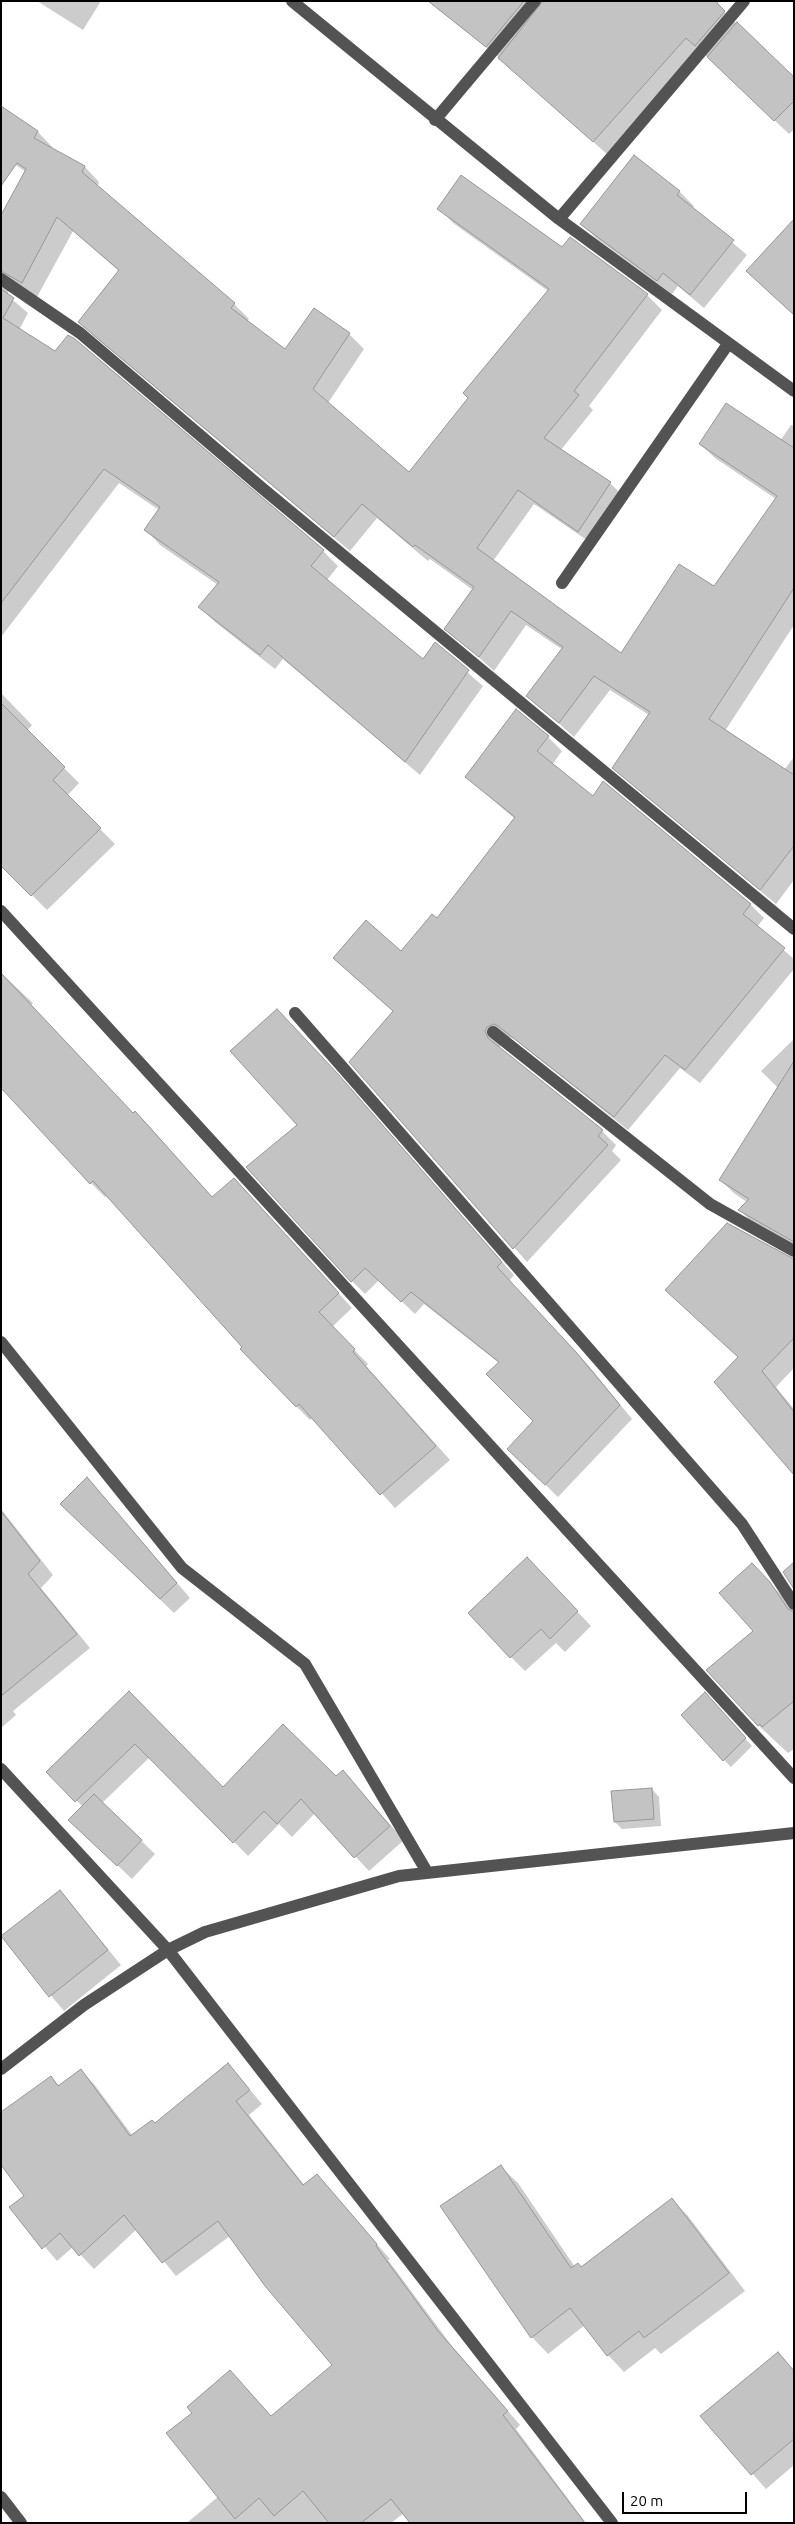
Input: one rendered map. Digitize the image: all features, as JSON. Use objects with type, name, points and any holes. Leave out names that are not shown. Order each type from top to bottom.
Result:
[{"type":"street","points":[[292,1],[435,120],[559,219],[794,391]]},
{"type":"street","points":[[435,120],[536,1]]},
{"type":"street","points":[[559,219],[744,1]]},
{"type":"street","points":[[1,279],[80,333],[262,488],[794,929]]},
{"type":"street","points":[[562,583],[728,344]]},
{"type":"street","points":[[1,911],[794,1778]]},
{"type":"street","points":[[295,1013],[742,1524],[794,1604]]},
{"type":"street","points":[[493,1032],[710,1204],[794,1252]]},
{"type":"street","points":[[1,1342],[182,1568],[305,1664],[427,1872]]},
{"type":"street","points":[[1,1769],[168,1950],[612,2523]]},
{"type":"street","points":[[1,2069],[84,2005],[168,1950],[205,1932],[398,1876],[794,1833]]},
{"type":"street","points":[[1,2497],[21,2523]]},
{"type":"building","points":[[428,1],[524,1],[486,47]]},
{"type":"building","points":[[543,1],[718,1],[717,3],[725,11],[695,46],[686,38],[593,142],[498,58]]},
{"type":"building","points":[[737,22],[794,77],[794,101],[774,121],[707,57]]},
{"type":"building","points":[[1,106],[38,131],[34,138],[85,166],[82,172],[235,303],[231,308],[285,349],[314,308],[350,333],[313,389],[409,472],[468,398],[463,393],[549,289],[437,209],[461,175],[562,247],[570,237],[648,294],[574,391],[579,395],[544,438],[611,482],[578,532],[518,490],[477,548],[621,653],[679,564],[714,586],[777,496],[699,444],[726,403],[794,448],[794,588],[709,719],[794,775],[794,846],[760,890],[612,768],[650,712],[594,676],[559,723],[526,696],[563,647],[511,611],[479,657],[444,629],[474,587],[415,545],[413,547],[362,504],[334,537],[78,322],[119,270],[57,217],[22,283],[1,271],[1,215],[26,169],[17,163],[1,186]]},
{"type":"building","points":[[634,155],[680,191],[677,195],[734,240],[690,295],[663,273],[657,281],[580,224]]},
{"type":"building","points":[[794,219],[794,315],[746,271]]},
{"type":"building","points":[[1,289],[14,298],[3,318],[55,351],[68,335],[75,339],[324,550],[311,566],[423,659],[435,642],[469,670],[405,762],[268,645],[260,655],[198,607],[219,582],[144,530],[160,507],[104,469],[1,603]]},
{"type":"building","points":[[1,703],[65,767],[53,780],[101,828],[31,896],[1,866]]},
{"type":"building","points":[[516,709],[549,736],[537,751],[593,796],[603,781],[751,904],[743,914],[785,948],[685,1070],[665,1055],[614,1117],[498,1026],[494,1024],[487,1027],[485,1031],[488,1038],[603,1130],[598,1136],[608,1145],[513,1249],[349,1062],[393,1011],[333,958],[366,920],[401,951],[432,914],[437,918],[515,817],[465,777]]},
{"type":"building","points":[[1,973],[133,1113],[135,1111],[212,1197],[234,1178],[339,1293],[319,1312],[355,1349],[353,1352],[436,1446],[380,1495],[299,1404],[296,1407],[240,1349],[242,1347],[93,1181],[90,1184],[1,1088]]},
{"type":"building","points":[[277,1009],[338,1074],[502,1262],[497,1267],[576,1352],[620,1405],[545,1485],[507,1449],[533,1421],[486,1374],[499,1362],[411,1292],[401,1302],[365,1268],[351,1282],[246,1167],[297,1125],[230,1051]]},
{"type":"building","points":[[794,1061],[794,1242],[738,1210],[749,1199],[719,1180]]},
{"type":"building","points":[[727,1223],[794,1259],[794,1338],[762,1371],[794,1412],[794,1475],[714,1382],[738,1357],[665,1290]]},
{"type":"building","points":[[87,1477],[177,1583],[160,1599],[60,1504]]},
{"type":"building","points":[[1,1511],[40,1561],[28,1574],[77,1634],[1,1696]]},
{"type":"building","points":[[527,1557],[578,1611],[550,1639],[541,1629],[510,1658],[468,1613]]},
{"type":"building","points":[[794,1562],[794,1589],[783,1572]]},
{"type":"building","points":[[752,1563],[770,1582],[788,1609],[794,1612],[794,1701],[762,1727],[760,1724],[758,1726],[706,1670],[753,1631],[719,1593]]},
{"type":"building","points":[[129,1691],[223,1787],[283,1724],[336,1776],[343,1770],[390,1826],[354,1858],[301,1799],[277,1824],[264,1811],[233,1843],[135,1744],[75,1802],[46,1772]]},
{"type":"building","points":[[705,1692],[746,1738],[723,1761],[681,1715]]},
{"type":"building","points":[[652,1788],[654,1819],[614,1822],[611,1791]]},
{"type":"building","points":[[94,1794],[142,1840],[117,1866],[68,1820]]},
{"type":"building","points":[[60,1890],[108,1950],[49,1997],[1,1936]]},
{"type":"building","points":[[228,2063],[250,2090],[236,2101],[303,2185],[317,2174],[377,2244],[376,2246],[438,2331],[508,2411],[503,2415],[585,2523],[410,2523],[391,2499],[361,2523],[329,2523],[303,2491],[274,2516],[259,2498],[235,2519],[166,2433],[192,2413],[187,2407],[230,2370],[271,2416],[332,2365],[265,2286],[218,2221],[162,2263],[124,2215],[79,2256],[60,2233],[42,2249],[9,2207],[24,2196],[1,2165],[1,2112],[51,2076],[58,2086],[81,2069],[130,2136],[152,2120],[155,2123]]},
{"type":"building","points":[[501,2165],[571,2268],[578,2263],[581,2267],[672,2198],[729,2273],[644,2338],[639,2331],[607,2356],[570,2308],[531,2338],[440,2206]]},
{"type":"building","points":[[778,2352],[794,2371],[794,2439],[751,2475],[700,2416]]}]
